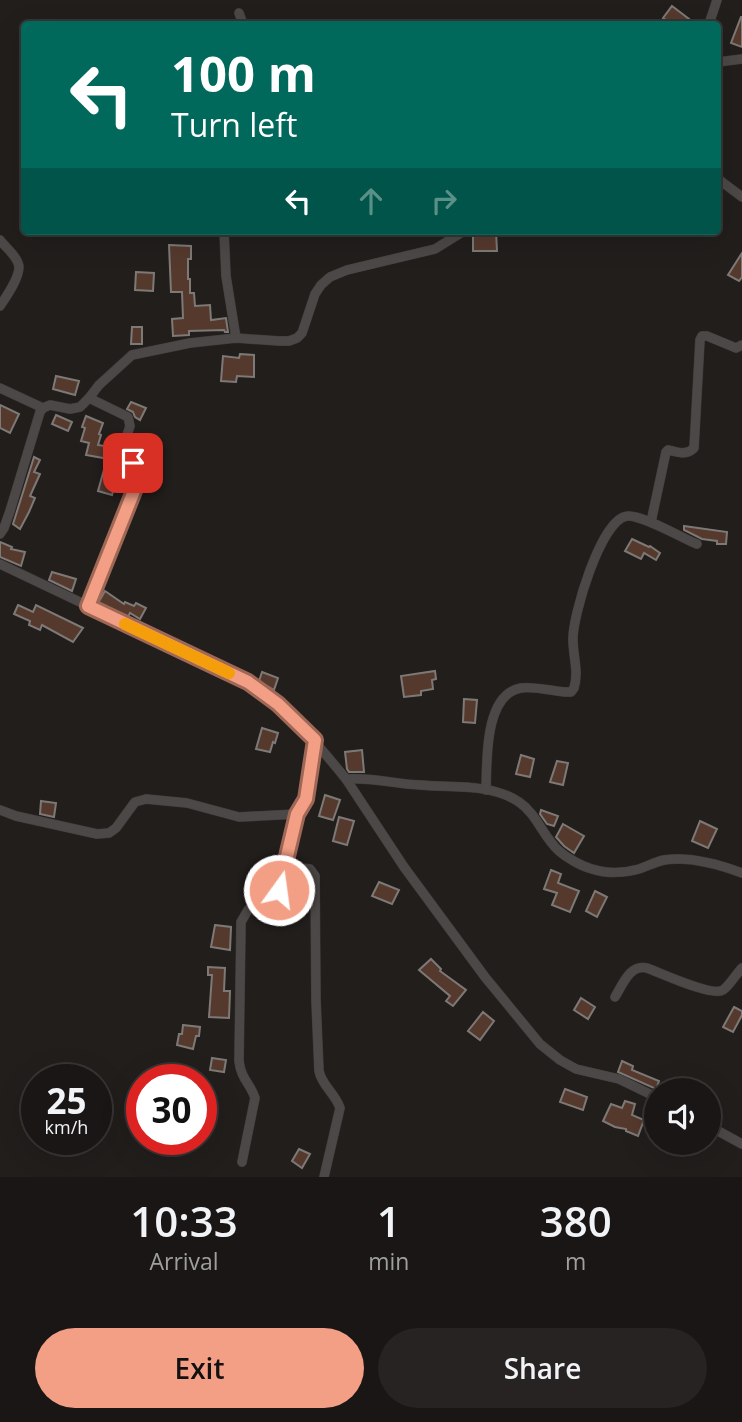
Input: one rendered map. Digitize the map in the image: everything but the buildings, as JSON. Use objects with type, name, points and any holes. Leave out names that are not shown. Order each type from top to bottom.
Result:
[{"type":"street","points":[[710,21],[717,0]]},
{"type":"street","points":[[239,13],[242,21]]},
{"type":"street","points":[[721,62],[742,59]]},
{"type":"street","points":[[721,181],[742,197]]},
{"type":"street","points":[[224,235],[226,276],[236,338]]},
{"type":"street","points":[[0,534],[43,408],[50,405],[69,409],[80,407],[99,385],[132,355],[236,338],[289,341],[297,338],[302,333],[315,294],[330,277],[347,270],[435,249],[458,235]]},
{"type":"street","points":[[0,240],[18,262],[19,269],[9,294],[0,306]]},
{"type":"street","points":[[651,522],[666,452],[668,450],[685,453],[694,448],[702,336],[736,348],[742,345]]},
{"type":"street","points":[[0,388],[43,408]]},
{"type":"street","points":[[88,606],[139,476],[136,466],[120,456],[130,426],[128,416],[89,398]]},
{"type":"street","points":[[486,790],[488,742],[492,722],[501,702],[508,694],[521,688],[571,692],[574,688],[576,659],[573,639],[590,568],[606,537],[622,517],[640,517],[696,544]]},
{"type":"street","points":[[0,564],[248,682],[278,704],[315,740],[346,779],[404,867],[452,933],[540,1044],[576,1069],[619,1079],[644,1091]]},
{"type":"street","points":[[242,1162],[255,1098],[244,1079],[239,1061],[241,922],[248,910],[257,903],[269,900],[279,890],[297,814],[306,799],[315,740]]},
{"type":"street","points":[[346,779],[361,778],[498,792],[521,804],[531,813],[559,851],[590,869],[623,872],[640,869],[654,862],[677,859],[720,865],[742,873]]},
{"type":"street","points":[[0,810],[97,834],[116,828],[135,802],[146,799],[187,803],[239,817],[297,814]]},
{"type":"street","points":[[285,866],[310,869],[314,872],[316,883],[319,1070],[321,1079],[340,1108],[324,1177]]},
{"type":"street","points":[[615,996],[634,968],[647,968],[716,992],[725,988],[742,968]]},
{"type":"street","points":[[721,1133],[742,1144]]},
{"type":"slow traffic","points":[[125,624],[229,673]]},
{"type":"route","points":[[133,463],[138,471],[138,481],[88,606],[248,682],[278,704],[315,740],[306,799],[297,814],[279,890]]}]
